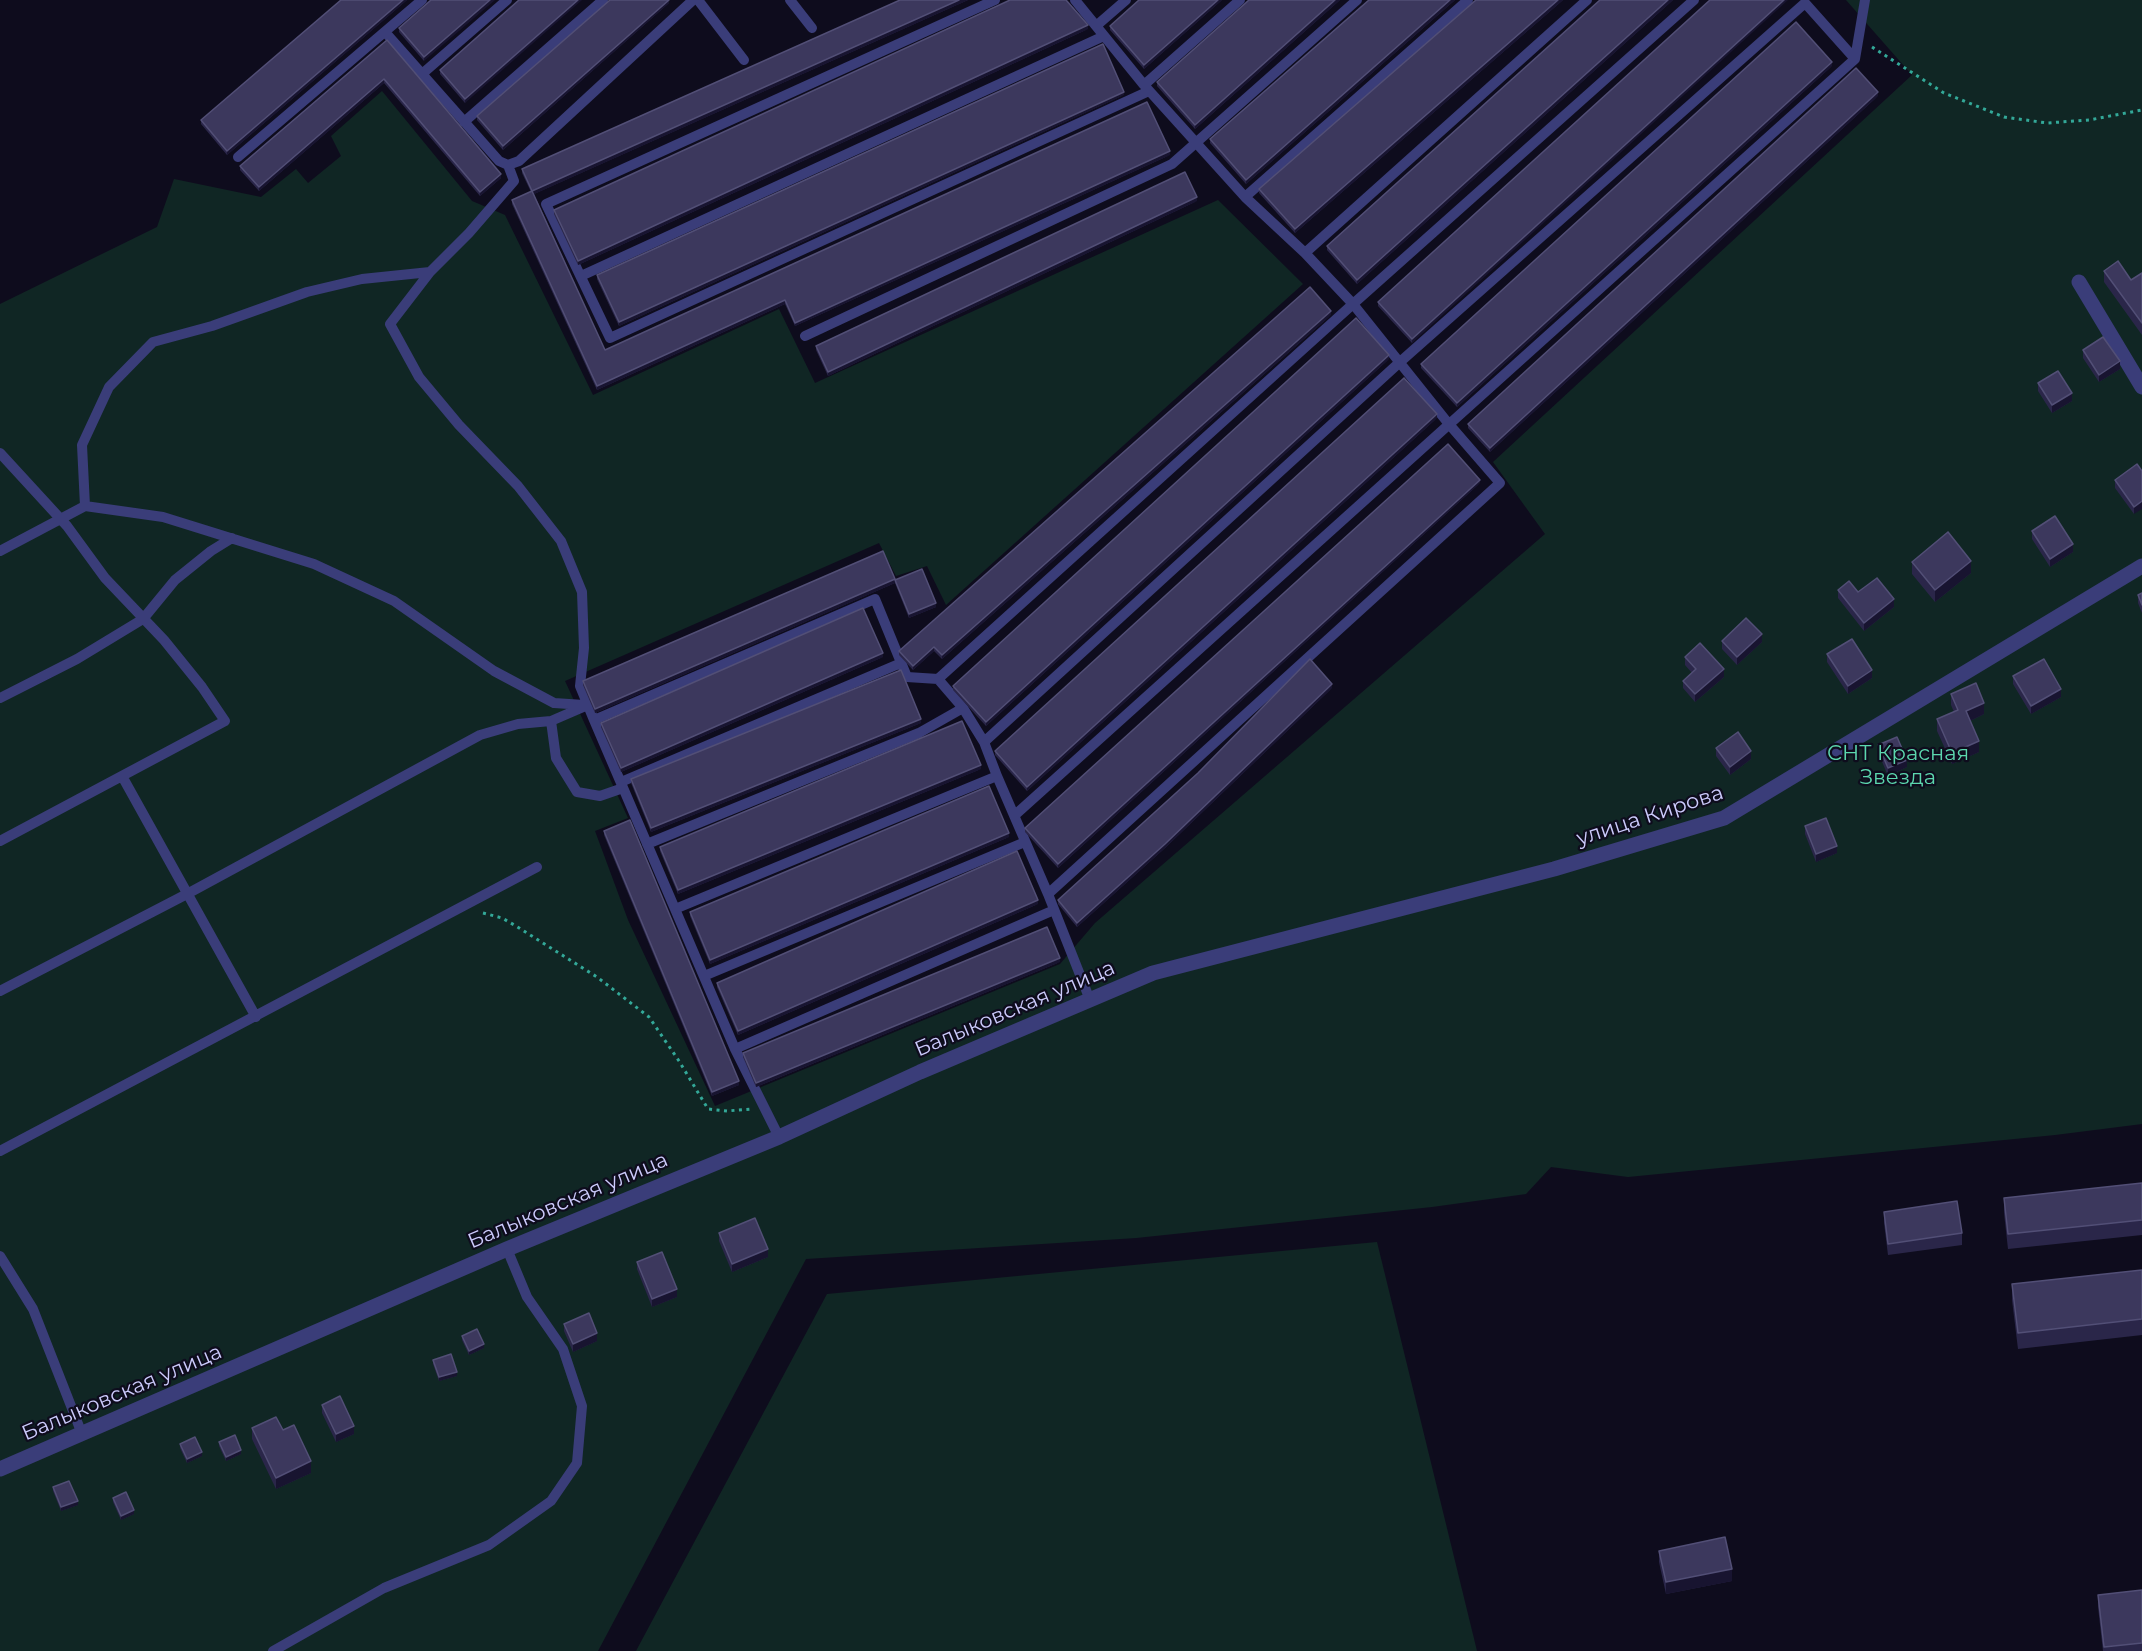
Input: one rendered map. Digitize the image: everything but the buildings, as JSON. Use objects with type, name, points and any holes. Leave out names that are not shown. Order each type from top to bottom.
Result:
[{"type":"street","points":[[2079,282],[2142,387]]},
{"type":"street","name":"улица Кирова","points":[[1153,973],[1554,869],[1724,818],[2142,566]]},
{"type":"street","name":"Балыковская улица","points":[[0,1468],[507,1249],[779,1137],[920,1072],[1153,973]]},
{"type":"lane","points":[[238,157],[422,0]]},
{"type":"lane","points":[[422,74],[507,0]]},
{"type":"lane","points":[[464,122],[603,0]]},
{"type":"lane","points":[[384,32],[499,161],[508,165],[519,161],[693,0]]},
{"type":"lane","points":[[698,0],[744,60]]},
{"type":"lane","points":[[790,0],[812,28]]},
{"type":"lane","points":[[995,0],[546,204],[610,338],[1147,88],[1240,0]]},
{"type":"lane","points":[[1048,894],[1500,483],[1353,304],[1305,253],[1245,197],[1147,88],[1075,0]]},
{"type":"lane","points":[[1096,26],[1126,0]]},
{"type":"lane","points":[[805,336],[1172,164],[1357,0]]},
{"type":"lane","points":[[1245,197],[1468,0]]},
{"type":"lane","points":[[1305,253],[1587,0]]},
{"type":"lane","points":[[938,679],[1694,0]]},
{"type":"lane","points":[[1015,815],[1855,59],[1865,0]]},
{"type":"lane","points":[[984,742],[1400,362],[1806,1],[1855,59]]},
{"type":"lane","points":[[581,276],[1104,36]]},
{"type":"lane","points":[[508,165],[514,181],[469,233],[430,272],[390,324],[419,376],[459,425],[518,486],[561,541],[582,592],[584,648],[580,686],[735,1049],[779,1137]]},
{"type":"lane","points":[[86,506],[82,445],[109,387],[153,342],[213,326],[307,292],[362,279],[430,272]]},
{"type":"lane","points":[[0,453],[61,519],[105,578],[202,687],[225,721],[0,841]]},
{"type":"lane","points":[[0,551],[86,506],[163,517],[314,564],[394,601],[494,671],[554,703],[588,705]]},
{"type":"lane","points":[[0,698],[77,659],[143,619],[175,580],[211,551],[232,538]]},
{"type":"lane","points":[[594,720],[875,599],[907,677],[938,679],[963,708],[984,742],[1090,1000]]},
{"type":"lane","points":[[551,721],[556,758],[577,792],[600,796],[901,663]]},
{"type":"lane","points":[[0,991],[187,894],[480,735],[518,724],[551,721],[588,705]]},
{"type":"lane","points":[[647,844],[919,733],[963,708]]},
{"type":"lane","points":[[122,776],[256,1017]]},
{"type":"lane","points":[[675,909],[997,776]]},
{"type":"lane","points":[[704,976],[1025,842]]},
{"type":"lane","points":[[0,1151],[537,867]]},
{"type":"lane","points":[[735,1049],[1054,910]]},
{"type":"lane","points":[[273,1651],[384,1588],[489,1545],[551,1501],[577,1463],[582,1406],[563,1349],[527,1297],[507,1249]]},
{"type":"lane","points":[[0,1256],[33,1309],[82,1434]]},
{"type":"path","points":[[1859,39],[1944,93],[2004,117],[2047,123],[2089,120],[2142,110]]},
{"type":"path","points":[[462,907],[502,918],[516,926],[597,977],[649,1017],[680,1061],[708,1109],[727,1111],[765,1108]]},
{"type":"green space","name":"СНТ Красная Звезда","points":[[1846,0],[2142,0],[2142,1124],[2055,1135],[1628,1177],[1551,1167],[1526,1194],[1432,1207],[1136,1238],[806,1259],[598,1651],[0,1651],[0,304],[157,227],[174,179],[261,197],[296,169],[308,183],[341,156],[331,136],[382,91],[472,201],[505,215],[593,395],[779,309],[815,383],[1218,200],[1303,284],[946,605],[927,566],[896,576],[879,543],[565,681],[628,818],[595,831],[628,920],[715,1106],[1060,964],[1095,923],[1545,534],[1493,462],[1912,75]]},
{"type":"green space","points":[[1377,1242],[1477,1651],[636,1651],[827,1294]]}]
